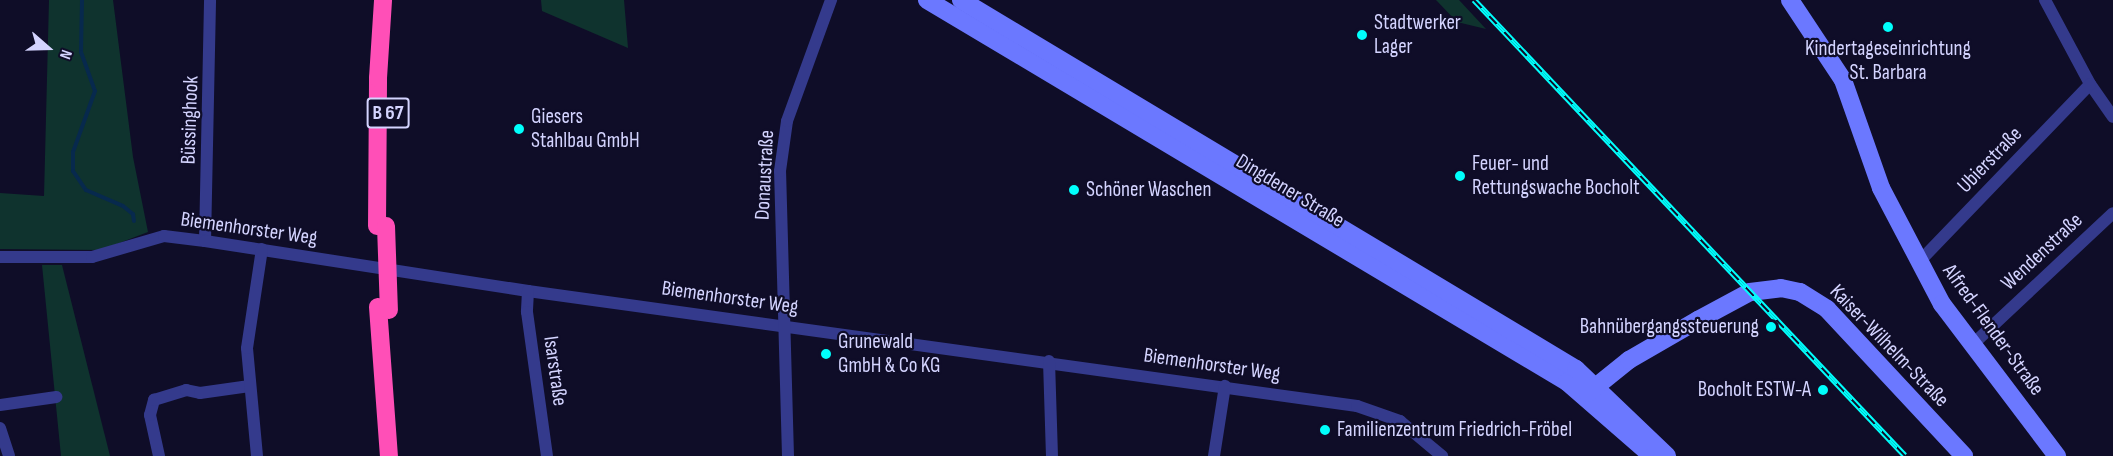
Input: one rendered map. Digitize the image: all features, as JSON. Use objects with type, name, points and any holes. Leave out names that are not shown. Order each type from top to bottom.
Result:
[{"type":"highway","points":[[376,0],[374,54],[378,78]]},
{"type":"highway","name":"B 67","points":[[383,0],[378,78],[390,456]]},
{"type":"highway","name":"B 67","points":[[382,226],[391,0]]},
{"type":"highway","name":"B 67","points":[[384,308],[400,456]]},
{"type":"main road","name":"Dingdener Straße","points":[[927,0],[1590,391]]},
{"type":"main road","name":"Dingdener Straße","points":[[961,0],[1449,290],[1590,391]]},
{"type":"main road","name":"Alfred-Flender-Straße","points":[[1790,0],[1829,56],[1846,87],[1881,188],[1918,263],[1972,345],[2057,456]]},
{"type":"main road","name":"Dingdener Straße","points":[[971,26],[1048,67],[1056,69],[1065,62]]},
{"type":"main road","name":"Kaiser-Wilhelm-Straße","points":[[1590,391],[1629,360],[1750,292],[1782,288],[1815,299],[1827,309],[1964,456]]},
{"type":"main road","points":[[1590,391],[1642,453]]},
{"type":"main road","points":[[1590,391],[1667,456]]},
{"type":"street","name":"Büssinghook","points":[[205,241],[210,0]]},
{"type":"street","name":"Donaustraße","points":[[784,324],[780,171],[787,121],[831,0]]},
{"type":"street","points":[[2044,0],[2090,84],[2113,117]]},
{"type":"street","name":"Ubierstraße","points":[[1918,263],[2090,84]]},
{"type":"street","name":"Wendenstraße","points":[[1972,345],[2113,213]]},
{"type":"street","name":"Biemenhorster Weg","points":[[0,257],[92,257],[164,237],[205,241],[528,291],[1049,361],[1374,410],[1406,424],[1442,456]]},
{"type":"street","points":[[257,456],[247,348],[262,249]]},
{"type":"street","name":"Isarstraße","points":[[528,291],[527,312],[547,456]]},
{"type":"street","points":[[784,324],[788,456]]},
{"type":"street","points":[[1049,361],[1052,456]]},
{"type":"street","points":[[159,456],[150,415],[154,400],[186,390],[200,393],[250,386]]},
{"type":"street","points":[[1214,456],[1225,386]]},
{"type":"street","points":[[0,405],[56,397]]},
{"type":"street","points":[[0,428],[9,456]]},
{"type":"green space","points":[[49,0],[113,0],[133,157],[148,232],[101,250],[0,249],[0,193],[44,196]]},
{"type":"green space","points":[[541,0],[624,0],[628,48],[542,11]]},
{"type":"green space","points":[[1436,0],[1459,0],[1486,29],[1457,22]]},
{"type":"green space","points":[[42,265],[62,265],[110,456],[61,456]]},
{"type":"waterway","points":[[82,0],[81,52],[95,91],[73,152],[73,171],[86,190],[123,206],[133,214],[134,221]]},
{"type":"railway","points":[[1474,0],[1905,456]]},
{"type":"place","name":"Kindertageseinrichtung St. Barbara","points":[[1888,27]]},
{"type":"place","name":"Stadtwerker Lager","points":[[1362,35]]},
{"type":"place","name":"Giesers Stahlbau GmbH","points":[[519,129]]},
{"type":"place","name":"Feuer- und Rettungswache Bocholt","points":[[1460,176]]},
{"type":"place","name":"Schöner Waschen","points":[[1074,190]]},
{"type":"place","name":"Bahnübergangssteuerung","points":[[1771,327]]},
{"type":"place","name":"Grunewald GmbH & Co KG","points":[[826,354]]},
{"type":"place","name":"Bocholt ESTW-A","points":[[1823,390]]},
{"type":"place","name":"Familienzentrum Friedrich-Fröbel","points":[[1325,430]]}]
